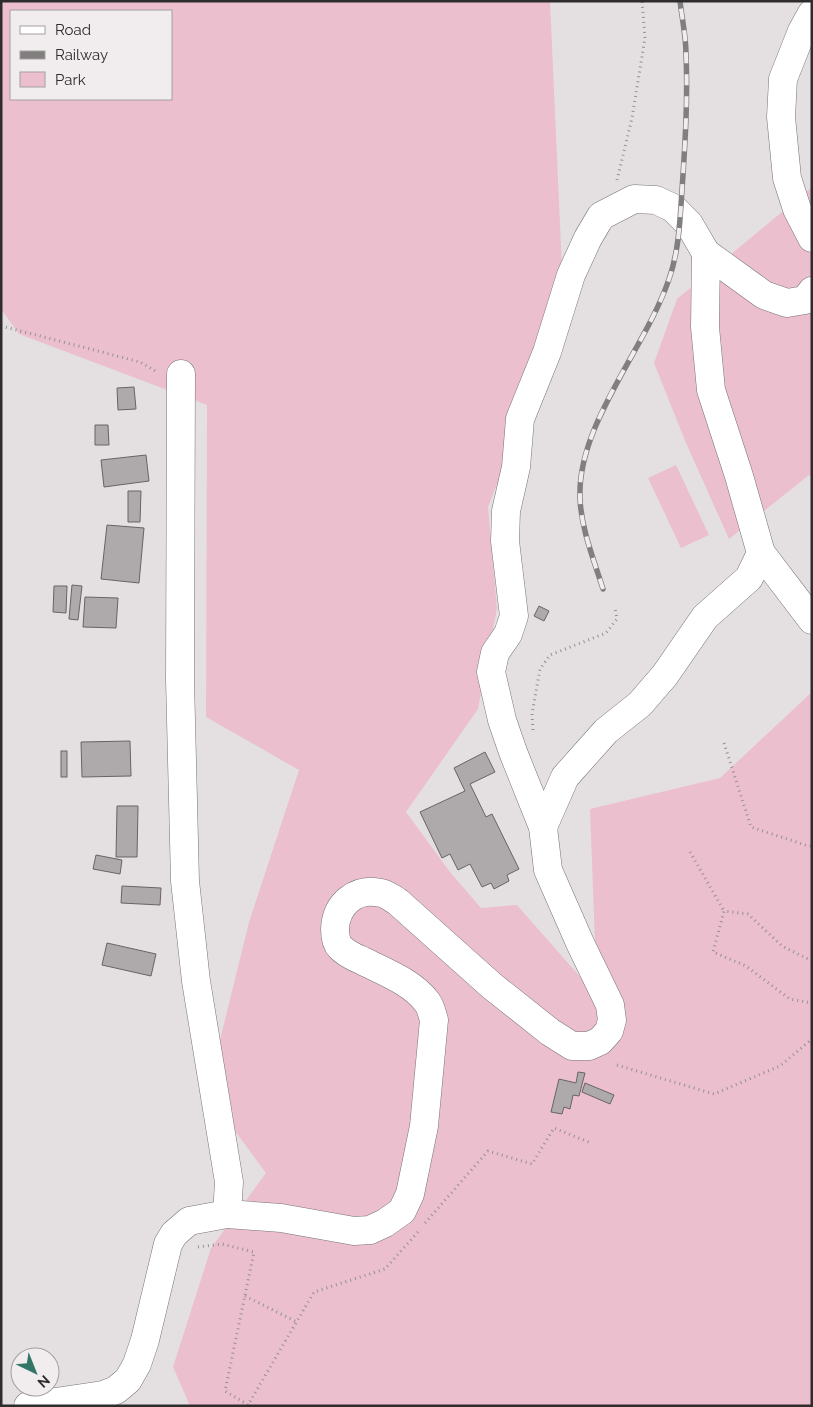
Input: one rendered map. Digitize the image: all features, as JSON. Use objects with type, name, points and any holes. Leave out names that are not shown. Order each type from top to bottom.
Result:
[{"type":"street","points":[[812,14],[802,31],[783,79],[781,117],[787,178],[797,209],[812,238]]},
{"type":"street","points":[[28,1406],[103,1396],[116,1390],[128,1380],[140,1356],[168,1244],[174,1234],[189,1221],[227,1214],[281,1218],[354,1231],[370,1230],[385,1223],[402,1211],[410,1194],[424,1126],[434,1020],[428,1003],[415,989],[352,956],[339,947],[335,936],[335,922],[340,908],[354,896],[369,891],[383,893],[398,902],[492,986],[550,1032],[572,1046],[588,1046],[600,1041],[610,1031],[612,1020],[610,1005],[548,870],[543,827],[512,752],[502,720],[491,672],[495,653],[508,634],[514,616],[505,540],[506,511],[516,467],[520,419],[546,352],[571,274],[601,216],[634,199],[656,200],[673,208],[689,224],[706,253],[764,295],[787,303],[805,300],[812,291]]},
{"type":"street","points":[[706,253],[705,327],[711,390],[761,552],[812,620]]},
{"type":"street","points":[[181,374],[180,680],[185,881],[196,981],[229,1182],[227,1214]]},
{"type":"street","points":[[543,827],[565,777],[606,731],[640,704],[665,676],[705,617],[749,578],[761,552]]},
{"type":"path","points":[[601,216],[616,184],[632,118],[645,38],[642,1]]},
{"type":"path","points":[[1,326],[140,362],[165,377],[181,374]]},
{"type":"path","points":[[534,734],[532,714],[540,669],[550,655],[606,633],[617,619],[615,608]]},
{"type":"path","points":[[724,743],[751,827],[812,846]]},
{"type":"path","points":[[690,852],[724,911],[713,952],[746,966],[790,999],[812,1003]]},
{"type":"path","points":[[724,911],[748,914],[782,946],[812,961]]},
{"type":"path","points":[[617,1065],[714,1094],[780,1066],[812,1039]]},
{"type":"path","points":[[194,1248],[222,1244],[254,1252],[225,1391],[248,1405],[314,1292],[385,1269],[488,1151],[532,1164],[554,1128],[591,1143]]},
{"type":"path","points":[[245,1296],[297,1322]]},
{"type":"green space","points":[[1,1],[550,1],[564,313],[488,507],[497,608],[478,709],[406,812],[450,872],[481,908],[517,905],[597,996],[590,809],[720,778],[812,692],[812,1406],[190,1406],[173,1367],[211,1248],[266,1173],[207,1093],[249,922],[299,770],[206,717],[207,405],[19,334],[1,309]]},
{"type":"green space","points":[[812,187],[812,478],[809,475],[729,539],[686,443],[654,363],[677,299]]},
{"type":"green space","points":[[676,465],[709,535],[681,548],[648,478]]},
{"type":"building","points":[[134,387],[136,409],[118,410],[117,388]]},
{"type":"building","points":[[95,425],[108,425],[109,445],[95,445]]},
{"type":"building","points":[[146,455],[149,481],[104,487],[101,460]]},
{"type":"building","points":[[128,491],[141,491],[140,522],[128,522]]},
{"type":"building","points":[[107,525],[144,528],[139,583],[101,579]]},
{"type":"building","points":[[72,585],[82,586],[78,620],[69,619]]},
{"type":"building","points":[[54,586],[67,586],[66,613],[53,612]]},
{"type":"building","points":[[85,597],[118,598],[116,628],[83,627]]},
{"type":"building","points":[[539,606],[549,611],[544,621],[534,616]]},
{"type":"building","points":[[130,741],[131,776],[82,777],[81,742]]},
{"type":"building","points":[[61,751],[67,751],[67,777],[61,777]]},
{"type":"building","points":[[485,752],[495,772],[470,784],[486,817],[492,814],[519,869],[507,875],[509,881],[494,889],[491,883],[482,887],[470,864],[458,870],[450,854],[442,858],[420,812],[465,791],[454,768]]},
{"type":"building","points":[[117,806],[138,806],[137,857],[116,857]]},
{"type":"building","points":[[96,855],[122,860],[120,874],[93,869]]},
{"type":"building","points":[[122,886],[161,888],[160,905],[121,903]]},
{"type":"building","points":[[107,943],[156,954],[151,976],[102,965]]},
{"type":"building","points":[[578,1072],[585,1073],[579,1096],[573,1095],[570,1109],[564,1107],[562,1114],[551,1112],[559,1079],[576,1083]]},
{"type":"building","points":[[585,1083],[614,1095],[610,1104],[582,1092]]},
{"type":"railway","points":[[603,589],[588,544],[581,510],[582,470],[589,442],[601,414],[658,305],[669,279],[675,258],[681,213],[687,71],[685,34],[680,1]]}]
